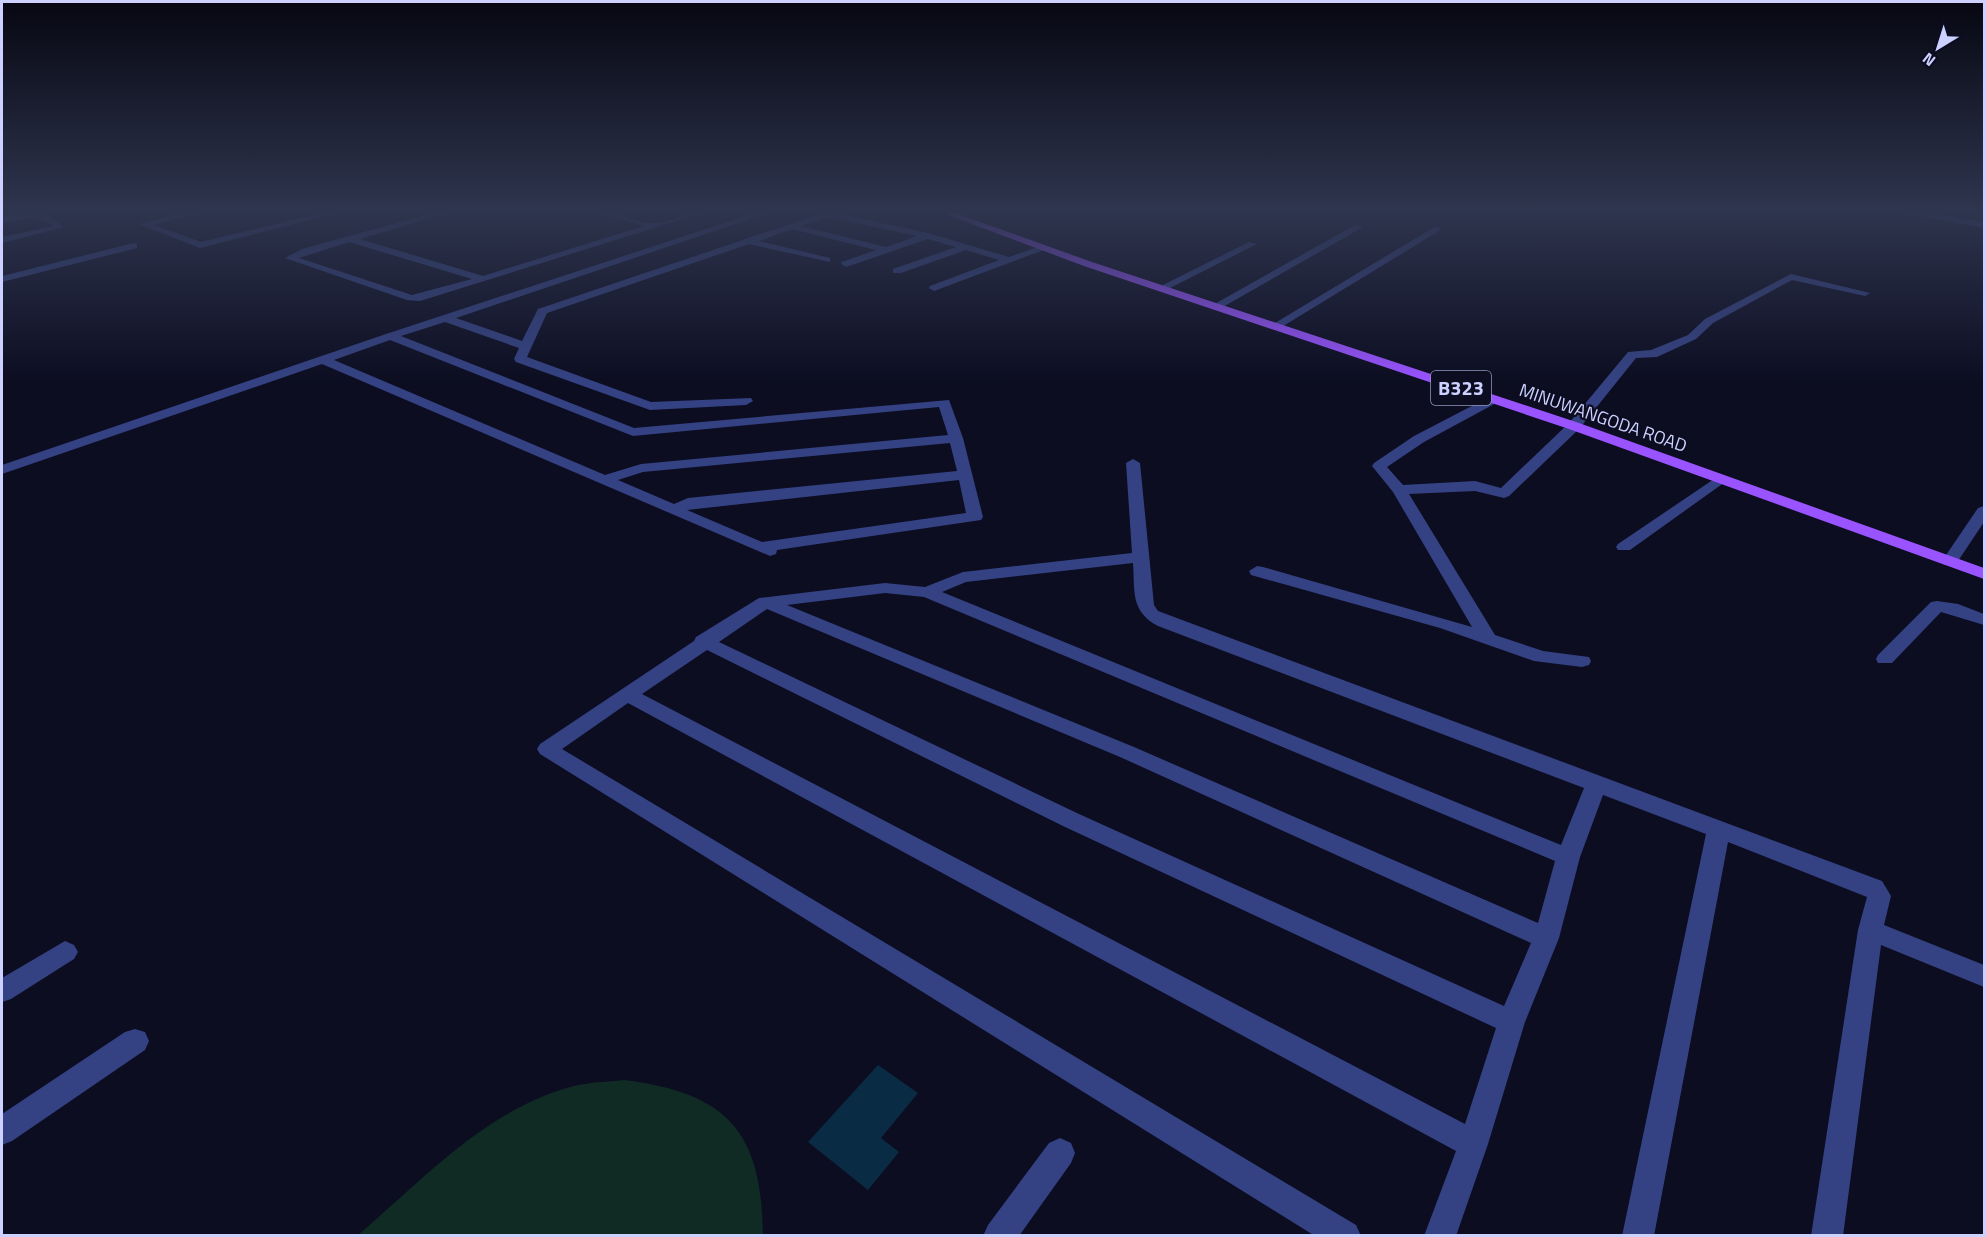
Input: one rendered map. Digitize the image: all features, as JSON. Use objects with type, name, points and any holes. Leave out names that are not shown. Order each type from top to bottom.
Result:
[{"type":"main road","name":"MINUWANGODA ROAD","points":[[1099,267],[1574,426],[1984,574]]},
{"type":"street","points":[[2,279],[51,267]]},
{"type":"street","points":[[316,267],[411,298],[431,296],[523,267]]},
{"type":"street","points":[[442,267],[483,279]]},
{"type":"street","points":[[2,470],[322,359],[600,267]]},
{"type":"street","points":[[502,299],[532,308],[666,267]]},
{"type":"street","points":[[897,271],[909,267]]},
{"type":"street","points":[[934,288],[991,267]]},
{"type":"street","points":[[1162,288],[1206,267]]},
{"type":"street","points":[[1217,306],[1287,267]]},
{"type":"street","points":[[1276,326],[1374,267]]},
{"type":"street","points":[[1399,490],[1475,486],[1504,493],[1574,426],[1632,355],[1653,354],[1692,337],[1709,321],[1791,277],[1865,292]]},
{"type":"street","points":[[532,308],[526,346],[520,359],[650,406],[746,401]]},
{"type":"street","points":[[445,318],[526,346]]},
{"type":"street","points":[[390,336],[633,432],[944,403],[956,438],[963,476],[975,518],[760,547]]},
{"type":"street","points":[[322,359],[777,554]]},
{"type":"street","points":[[1488,638],[1399,490],[1379,466],[1419,439],[1492,399]]},
{"type":"street","points":[[604,480],[641,468],[956,438]]},
{"type":"street","points":[[1133,463],[1139,557],[1145,605],[1151,615],[1164,622],[1598,782],[1874,888],[1879,896],[1870,930],[1827,1236]]},
{"type":"street","points":[[674,510],[688,503],[963,476]]},
{"type":"street","points":[[1624,547],[1720,479]]},
{"type":"street","points":[[1950,561],[1984,511]]},
{"type":"street","points":[[927,592],[963,577],[1139,557]]},
{"type":"street","points":[[1257,571],[1488,638],[1541,657],[1582,661]]},
{"type":"street","points":[[1345,1236],[547,749],[703,641],[765,602],[885,588],[927,592],[1568,856]]},
{"type":"street","points":[[765,602],[1127,752],[1546,938]]},
{"type":"street","points":[[1885,659],[1937,606],[1952,608],[1984,620]]},
{"type":"street","points":[[703,641],[1071,820],[1511,1022]]},
{"type":"street","points":[[626,694],[1473,1144]]},
{"type":"street","points":[[1440,1236],[1473,1144],[1511,1022],[1546,938],[1568,856],[1598,782]]},
{"type":"street","points":[[1638,1236],[1719,828]]},
{"type":"street","points":[[1870,930],[1984,976]]},
{"type":"street","points":[[2,991],[66,952]]},
{"type":"street","points":[[2,1131],[135,1041]]},
{"type":"street","points":[[999,1236],[1060,1153]]},
{"type":"green space","points":[[624,1080],[660,1086],[689,1095],[713,1107],[732,1123],[746,1144],[755,1169],[761,1199],[763,1235],[358,1235],[458,1148],[484,1128],[512,1111],[574,1086]]},
{"type":"water","points":[[878,1065],[918,1093],[881,1138],[899,1152],[868,1190],[808,1142]]}]
